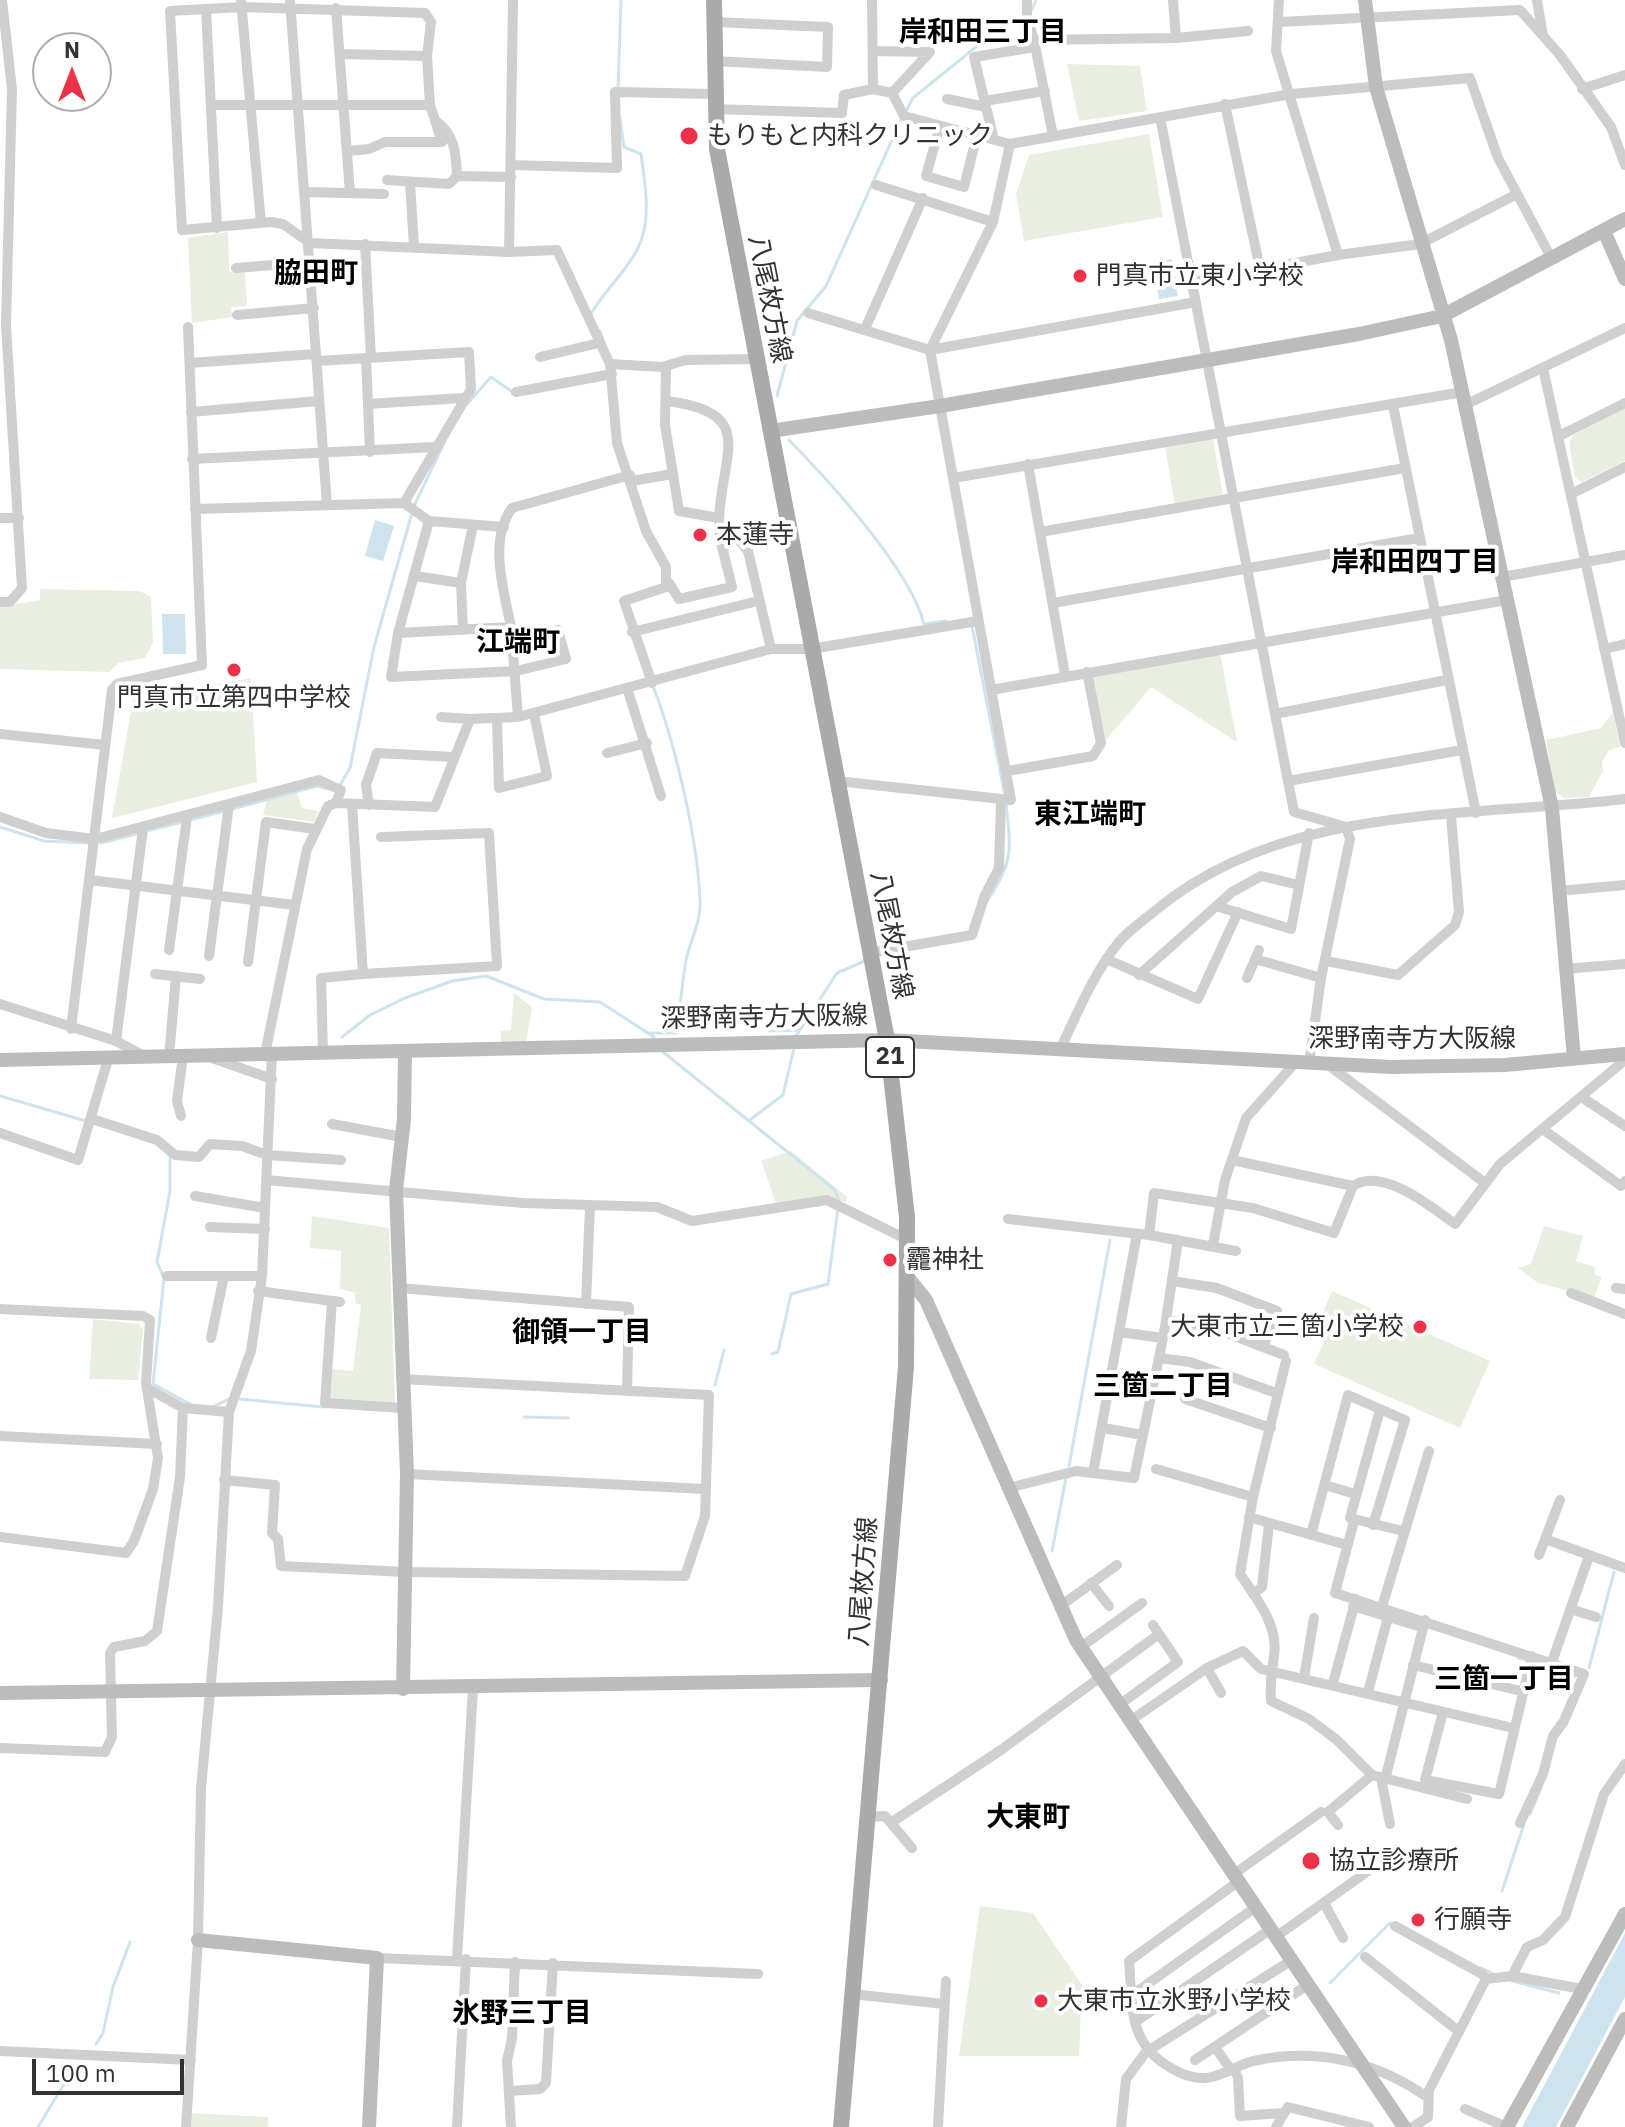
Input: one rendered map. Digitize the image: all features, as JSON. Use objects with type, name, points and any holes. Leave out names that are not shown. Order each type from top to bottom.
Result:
[{"type":"main road","name":"八尾枚方線","points":[[714,0],[717,149],[887,1040],[908,1240],[906,1367],[841,2127]]},
{"type":"street","points":[[0,602],[10,602],[22,588],[6,325],[12,89],[2,0]]},
{"type":"street","points":[[509,252],[513,0]]},
{"type":"street","points":[[872,0],[873,89]]},
{"type":"street","points":[[1027,0],[1027,18],[1035,43],[1053,136]]},
{"type":"street","points":[[1173,0],[1176,38]]},
{"type":"street","points":[[1279,0],[1276,51],[1338,255]]},
{"type":"street","points":[[1365,0],[1376,87],[1464,399],[1552,808],[1574,1058]]},
{"type":"street","points":[[1537,0],[1543,38]]},
{"type":"street","points":[[241,4],[261,223]]},
{"type":"street","points":[[348,151],[369,149],[385,142],[442,142],[430,105],[427,56],[431,22],[425,13],[290,4],[241,4],[170,11],[182,230],[283,224],[310,243],[509,252],[557,250],[611,369],[617,443],[646,531],[679,599],[732,587],[719,518],[727,459],[727,430],[723,420],[702,408],[666,401]]},
{"type":"street","points":[[290,4],[327,505]]},
{"type":"street","points":[[336,8],[350,193]]},
{"type":"street","points":[[1279,22],[1509,8],[1526,15],[1560,55],[1611,127],[1625,165]]},
{"type":"street","points":[[206,9],[217,228]]},
{"type":"street","points":[[714,22],[828,27],[827,67],[714,61]]},
{"type":"street","points":[[994,140],[974,57],[1035,43],[1176,38],[1248,31]]},
{"type":"street","points":[[873,51],[930,52],[892,93]]},
{"type":"street","points":[[341,54],[427,56]]},
{"type":"street","points":[[1582,89],[1625,75]]},
{"type":"street","points":[[892,93],[904,116],[1010,144],[1291,94],[1470,78],[1492,143],[1552,259]]},
{"type":"street","points":[[511,165],[617,168],[615,92],[842,113],[844,95],[873,89],[892,93]]},
{"type":"street","points":[[947,99],[985,104],[1045,91]]},
{"type":"street","points":[[1225,104],[1260,269]]},
{"type":"street","points":[[211,105],[430,105]]},
{"type":"street","points":[[1160,117],[1294,812],[1346,827]]},
{"type":"street","points":[[436,121],[448,130],[456,152],[457,176]]},
{"type":"street","points":[[940,126],[926,176],[964,187],[977,135]]},
{"type":"street","points":[[837,781],[1011,800],[930,350],[993,222],[1010,144]]},
{"type":"street","points":[[387,180],[449,184],[457,176],[511,177]]},
{"type":"street","points":[[410,182],[414,247]]},
{"type":"street","points":[[876,185],[993,222]]},
{"type":"street","points":[[306,192],[384,194]]},
{"type":"street","points":[[1192,282],[1338,255],[1420,244],[1517,194]]},
{"type":"street","points":[[865,329],[923,198]]},
{"type":"street","points":[[770,431],[940,406],[1442,316],[1625,219]]},
{"type":"street","points":[[1604,231],[1625,279]]},
{"type":"street","points":[[365,244],[370,452]]},
{"type":"street","points":[[236,268],[311,262]]},
{"type":"street","points":[[808,313],[930,350],[1196,302]]},
{"type":"street","points":[[237,315],[314,308]]},
{"type":"street","points":[[71,1029],[112,690],[117,684],[202,665],[188,327]]},
{"type":"street","points":[[953,478],[1393,405],[1464,399],[1543,368],[1625,328]]},
{"type":"street","points":[[540,357],[599,343]]},
{"type":"street","points":[[190,363],[469,352],[471,389],[435,447],[406,504]]},
{"type":"street","points":[[516,392],[611,369],[666,366],[686,360],[756,359]]},
{"type":"street","points":[[666,366],[665,425],[679,511],[719,518]]},
{"type":"street","points":[[1543,368],[1625,743]]},
{"type":"street","points":[[368,404],[463,398]]},
{"type":"street","points":[[191,412],[319,401]]},
{"type":"street","points":[[1559,436],[1625,403]]},
{"type":"street","points":[[1393,405],[1476,813]]},
{"type":"street","points":[[192,459],[325,455],[435,447]]},
{"type":"street","points":[[1028,464],[1065,675]]},
{"type":"street","points":[[1571,494],[1625,467]]},
{"type":"street","points":[[1040,532],[1405,468]]},
{"type":"street","points":[[518,717],[511,627],[499,562],[504,527],[512,508],[631,478],[672,474]]},
{"type":"street","points":[[195,509],[406,504],[429,521],[504,527]]},
{"type":"street","points":[[0,518],[19,518]]},
{"type":"street","points":[[429,521],[398,633],[391,677],[516,671],[566,659],[558,630]]},
{"type":"street","points":[[463,630],[461,583],[473,525]]},
{"type":"street","points":[[1053,603],[1419,538]]},
{"type":"street","points":[[739,540],[748,551],[771,649]]},
{"type":"street","points":[[1502,577],[1625,555]]},
{"type":"street","points":[[415,576],[461,583]]},
{"type":"street","points":[[652,683],[632,632],[624,601],[669,583]]},
{"type":"street","points":[[991,690],[1507,600]]},
{"type":"street","points":[[632,632],[758,601]]},
{"type":"street","points":[[441,717],[518,717],[628,691],[715,662],[771,649],[811,649],[978,621]]},
{"type":"street","points":[[398,633],[511,627]]},
{"type":"street","points":[[1604,649],[1625,644]]},
{"type":"street","points":[[1008,771],[1093,756],[1101,743],[1087,672]]},
{"type":"street","points":[[1275,714],[1447,680]]},
{"type":"street","points":[[628,691],[647,743],[661,796]]},
{"type":"street","points":[[497,719],[499,788],[547,776],[534,714]]},
{"type":"street","points":[[186,2127],[198,1940],[201,1788],[211,1690],[229,1412],[251,1351],[262,1276],[272,1079],[268,1053],[294,905],[307,849],[328,806],[336,803],[435,807],[470,719]]},
{"type":"street","points":[[0,734],[105,745]]},
{"type":"street","points":[[607,753],[647,743]]},
{"type":"street","points":[[1288,781],[1462,750]]},
{"type":"street","points":[[369,805],[366,785],[377,753],[454,757]]},
{"type":"street","points":[[0,817],[46,833],[95,839],[319,780],[341,790],[336,803]]},
{"type":"street","points":[[869,953],[972,935],[985,895],[999,868],[1001,799]]},
{"type":"street","points":[[1061,1048],[1106,959],[1122,939],[1180,890],[1258,848],[1309,833],[1346,827],[1625,799]]},
{"type":"street","points":[[209,956],[229,805]]},
{"type":"street","points":[[352,805],[363,974]]},
{"type":"street","points":[[1326,961],[1398,975],[1455,925],[1459,912],[1451,816]]},
{"type":"street","points":[[169,950],[187,817]]},
{"type":"street","points":[[248,962],[266,822],[315,829]]},
{"type":"street","points":[[1213,1245],[1225,1180],[1246,1118],[1302,1063],[1350,839],[1346,827]]},
{"type":"street","points":[[116,1041],[143,828]]},
{"type":"street","points":[[323,1052],[321,978],[497,966],[489,833],[381,837]]},
{"type":"street","points":[[1216,906],[1291,929],[1309,833]]},
{"type":"street","points":[[1139,975],[1216,906],[1261,876],[1299,885]]},
{"type":"street","points":[[90,880],[294,905]]},
{"type":"street","points":[[1558,891],[1625,885]]},
{"type":"street","points":[[1106,959],[1198,999],[1238,912]]},
{"type":"street","points":[[1247,978],[1257,954],[1321,978]]},
{"type":"street","points":[[1565,969],[1625,964]]},
{"type":"street","points":[[155,974],[200,979]]},
{"type":"street","points":[[176,976],[177,1101],[181,1116]]},
{"type":"street","points":[[0,1004],[116,1041],[146,1057]]},
{"type":"street","name":"深野南寺方大阪線","points":[[0,1060],[887,1040],[1302,1063],[1447,1067],[1625,1054]]},
{"type":"street","points":[[403,1689],[407,1474],[396,1190],[402,1137],[405,1051]]},
{"type":"street","points":[[0,1133],[78,1160],[109,1056]]},
{"type":"street","points":[[206,1056],[272,1079]]},
{"type":"street","points":[[1232,1160],[1353,1186],[1364,1181],[1403,1188],[1455,1224],[1500,1164],[1583,1098],[1621,1073],[1625,1060]]},
{"type":"street","points":[[1327,1064],[1485,1183]]},
{"type":"street","points":[[1583,1098],[1625,1126]]},
{"type":"street","points":[[92,1119],[157,1140],[175,1155],[199,1157],[210,1144],[225,1143],[267,1155],[341,1160]]},
{"type":"street","points":[[332,1124],[402,1137]]},
{"type":"street","points":[[1544,1130],[1621,1186],[1625,1181]]},
{"type":"street","points":[[266,1180],[523,1203],[657,1207],[692,1221],[827,1200],[908,1240]]},
{"type":"street","points":[[1149,1235],[1154,1193],[1253,1208],[1334,1233],[1353,1186]]},
{"type":"street","points":[[195,1196],[265,1208]]},
{"type":"street","points":[[586,1304],[590,1205]]},
{"type":"street","points":[[1008,1219],[1149,1235],[1236,1251]]},
{"type":"street","points":[[210,1227],[265,1229]]},
{"type":"street","points":[[1093,1473],[1137,1234]]},
{"type":"street","points":[[1008,1488],[1076,1471],[1134,1478],[1163,1338],[1178,1240]]},
{"type":"street","points":[[167,1276],[262,1276]]},
{"type":"street","points":[[211,1338],[224,1276]]},
{"type":"street","points":[[909,1279],[926,1300],[1059,1607],[1081,1647],[1404,2127]]},
{"type":"street","points":[[1172,1281],[1217,1288],[1277,1311],[1263,1347]]},
{"type":"street","points":[[399,1288],[629,1307],[627,1391]]},
{"type":"street","points":[[258,1291],[336,1302],[325,1403],[403,1408]]},
{"type":"street","points":[[1571,1293],[1625,1314]]},
{"type":"street","points":[[0,1309],[143,1316],[150,1320],[147,1388],[158,1458],[153,1489],[134,1541],[126,1553],[0,1537]]},
{"type":"street","points":[[1166,1320],[1211,1327],[1285,1358],[1253,1497],[1240,1574],[1268,1618],[1273,1635],[1274,1656],[1269,1670],[1271,1701],[1309,1719],[1380,1778],[1467,1799]]},
{"type":"street","points":[[1119,1332],[1163,1338]]},
{"type":"street","points":[[1159,1358],[1190,1362],[1276,1393]]},
{"type":"street","points":[[224,1480],[275,1485],[272,1533],[278,1539],[281,1566],[407,1572],[685,1576],[705,1516],[709,1395],[401,1379]]},
{"type":"street","points":[[147,1388],[183,1408],[229,1412]]},
{"type":"street","points":[[1110,1388],[1142,1394]]},
{"type":"street","points":[[1311,1535],[1348,1395],[1405,1420],[1373,1525]]},
{"type":"street","points":[[1185,1399],[1198,1399],[1228,1409],[1271,1428]]},
{"type":"street","points":[[0,1748],[105,1752],[112,1737],[109,1661],[114,1647],[145,1641],[157,1631],[180,1477],[183,1408]]},
{"type":"street","points":[[1380,1410],[1350,1518],[1403,1531]]},
{"type":"street","points":[[1103,1428],[1137,1434]]},
{"type":"street","points":[[0,1436],[157,1444]]},
{"type":"street","points":[[1368,1692],[1403,1531],[1429,1451]]},
{"type":"street","points":[[1156,1469],[1179,1470],[1231,1486],[1253,1497]]},
{"type":"street","points":[[407,1474],[705,1489]]},
{"type":"street","points":[[1325,1485],[1355,1494]]},
{"type":"street","points":[[1539,1555],[1560,1500]]},
{"type":"street","points":[[1249,1517],[1347,1545]]},
{"type":"street","points":[[1354,1521],[1335,1593],[1354,1603],[1584,1674],[1564,1721],[1553,1736],[1537,1788],[1520,1823]]},
{"type":"street","points":[[1253,1594],[1262,1587],[1269,1524]]},
{"type":"street","points":[[1545,1539],[1625,1568]]},
{"type":"street","points":[[1552,1662],[1589,1556]]},
{"type":"street","points":[[1059,1607],[1117,1565]]},
{"type":"street","points":[[1091,1583],[1109,1606]]},
{"type":"street","points":[[1081,1647],[1142,1603]]},
{"type":"street","points":[[1333,1683],[1354,1603]]},
{"type":"street","points":[[1570,1609],[1596,1617]]},
{"type":"street","points":[[1304,1678],[1314,1618]]},
{"type":"street","points":[[1390,1824],[1380,1778],[1423,1624]]},
{"type":"street","points":[[892,1822],[1001,1750],[1101,1676],[1156,1630],[1178,1662],[1119,1705]]},
{"type":"street","points":[[1130,1721],[1207,1668],[1243,1651],[1261,1669],[1333,1683],[1513,1728]]},
{"type":"street","points":[[1443,1712],[1425,1780],[1499,1794],[1521,1691],[1532,1656]]},
{"type":"street","points":[[1413,1665],[1521,1691]]},
{"type":"street","points":[[1207,1668],[1221,1693]]},
{"type":"street","points":[[0,1693],[881,1680]]},
{"type":"street","points":[[457,2127],[473,1688]]},
{"type":"street","points":[[1512,1976],[1527,1947],[1543,1940],[1565,1917],[1604,1794],[1625,1764]]},
{"type":"street","points":[[1338,1825],[1328,1812],[1380,1778]]},
{"type":"street","points":[[1321,1812],[1129,1961],[1135,2022],[1146,2052],[1182,2075],[1203,2078],[1259,2059],[1313,2057],[1359,2061],[1401,2079],[1427,2097]]},
{"type":"street","points":[[868,1817],[885,1816],[912,1848]]},
{"type":"street","points":[[1135,2022],[1324,1903],[1368,1871]]},
{"type":"street","points":[[1324,1903],[1343,1938]]},
{"type":"street","points":[[1132,1995],[1256,1907]]},
{"type":"street","points":[[1465,2109],[1507,2127],[1625,1914]]},
{"type":"street","points":[[1395,1926],[1486,1979]]},
{"type":"street","points":[[198,1940],[377,1958],[462,1959],[758,1974]]},
{"type":"street","points":[[1365,1957],[1457,2030]]},
{"type":"street","points":[[369,2127],[377,1958]]},
{"type":"street","points":[[1121,2127],[1126,2079],[1146,2052],[1292,1960]]},
{"type":"street","points":[[511,2127],[507,2061],[512,2038],[515,1962]]},
{"type":"street","points":[[509,2091],[540,2089],[546,2083],[553,1963]]},
{"type":"street","points":[[1486,1979],[1512,1976],[1582,1989]]},
{"type":"street","points":[[1413,2127],[1428,2117],[1427,2097],[1457,2030],[1486,1979]]},
{"type":"street","points":[[938,2127],[946,1981]]},
{"type":"street","points":[[1195,2060],[1309,1984]]},
{"type":"street","points":[[852,1994],[944,2004]]},
{"type":"street","points":[[1567,2127],[1620,2037],[1625,2019]]},
{"type":"street","points":[[1215,2047],[1238,2078],[1240,2116],[1284,2113]]},
{"type":"street","points":[[0,2051],[191,2060]]},
{"type":"street","points":[[1276,2127],[1288,2107],[1369,2127]]},
{"type":"green space","points":[[1067,64],[1140,66],[1147,111],[1079,121]]},
{"type":"green space","points":[[1149,134],[1163,217],[1024,241],[1016,194],[1029,155]]},
{"type":"green space","points":[[228,232],[229,272],[245,272],[247,306],[231,307],[232,317],[192,323],[188,238]]},
{"type":"green space","points":[[1625,408],[1625,461],[1582,482],[1575,478],[1569,442],[1573,435]]},
{"type":"green space","points":[[1213,439],[1223,497],[1175,505],[1165,447]]},
{"type":"green space","points":[[40,589],[140,591],[151,597],[153,642],[145,658],[118,663],[109,672],[0,669],[0,607],[40,600]]},
{"type":"green space","points":[[1220,653],[1237,742],[1151,687],[1106,740],[1091,675]]},
{"type":"green space","points":[[251,678],[257,782],[112,818],[133,700]]},
{"type":"green space","points":[[1613,712],[1620,747],[1609,750],[1602,762],[1603,771],[1589,797],[1564,798],[1554,791],[1546,740],[1601,728]]},
{"type":"green space","points":[[297,792],[302,808],[318,811],[314,822],[263,815],[267,799]]},
{"type":"green space","points":[[514,993],[532,1007],[526,1042],[501,1043],[501,1031],[511,1030]]},
{"type":"green space","points":[[791,1151],[847,1197],[846,1202],[826,1197],[776,1203],[761,1161]]},
{"type":"green space","points":[[312,1216],[389,1228],[395,1404],[329,1400],[332,1369],[353,1371],[361,1305],[355,1303],[355,1293],[340,1289],[341,1251],[310,1248]]},
{"type":"green space","points":[[1544,1226],[1583,1236],[1576,1261],[1595,1267],[1594,1274],[1602,1277],[1594,1297],[1538,1283],[1518,1268],[1531,1264]]},
{"type":"green space","points":[[1332,1291],[1490,1361],[1460,1428],[1314,1364],[1330,1328],[1318,1323]]},
{"type":"green space","points":[[93,1319],[139,1324],[143,1330],[138,1380],[89,1379]]},
{"type":"green space","points":[[980,1906],[1033,1913],[1082,1985],[1079,2056],[959,2056]]},
{"type":"green space","points":[[191,2113],[268,2117],[268,2127],[189,2127]]},
{"type":"water","points":[[1172,259],[1178,296],[1159,299],[1153,262]]},
{"type":"water","points":[[375,520],[394,526],[383,561],[365,556]]},
{"type":"water","points":[[162,614],[185,614],[186,654],[163,654]]},
{"type":"water","points":[[1625,1933],[1625,1997],[1556,2127],[1522,2127]]},
{"type":"waterway","points":[[618,91],[621,0]]},
{"type":"waterway","points":[[1031,11],[1036,0]]},
{"type":"waterway","points":[[905,113],[913,98],[993,33],[1025,15]]},
{"type":"waterway","points":[[591,314],[633,257],[645,226],[641,154],[624,147],[620,119]]},
{"type":"waterway","points":[[777,396],[797,321],[826,286],[901,120]]},
{"type":"waterway","points":[[600,331],[605,346]]},
{"type":"waterway","points":[[467,404],[491,377],[514,393]]},
{"type":"waterway","points":[[789,440],[867,527],[903,578],[924,624],[946,621]]},
{"type":"waterway","points":[[414,506],[445,441]]},
{"type":"waterway","points":[[339,787],[350,768],[374,647],[412,513]]},
{"type":"waterway","points":[[972,626],[1005,796]]},
{"type":"waterway","points":[[650,1033],[676,1033],[686,960],[700,909],[695,850],[684,792],[653,686]]},
{"type":"waterway","points":[[232,809],[317,786],[333,790]]},
{"type":"waterway","points":[[987,901],[1002,876],[1008,855],[1006,803]]},
{"type":"waterway","points":[[190,820],[225,811]]},
{"type":"waterway","points":[[147,831],[182,822]]},
{"type":"waterway","points":[[0,827],[44,841],[89,843]]},
{"type":"waterway","points":[[101,843],[140,833]]},
{"type":"waterway","points":[[796,1036],[837,973],[867,960]]},
{"type":"waterway","points":[[342,1037],[370,1015],[405,998],[452,981],[486,976],[544,999],[600,1002],[654,1037]]},
{"type":"waterway","points":[[769,1031],[799,1030]]},
{"type":"waterway","points":[[751,1119],[783,1095],[794,1048]]},
{"type":"waterway","points":[[663,1052],[835,1190],[839,1201]]},
{"type":"waterway","points":[[0,1096],[86,1121]]},
{"type":"waterway","points":[[170,1153],[170,1191],[157,1262],[164,1278],[153,1384],[190,1404]]},
{"type":"waterway","points":[[772,1354],[778,1352],[791,1294],[828,1284],[838,1208]]},
{"type":"waterway","points":[[1069,1466],[1110,1240]]},
{"type":"waterway","points":[[715,1385],[724,1350]]},
{"type":"waterway","points":[[213,1407],[231,1398]]},
{"type":"waterway","points":[[239,1399],[323,1407]]},
{"type":"waterway","points":[[524,1417],[568,1418]]},
{"type":"waterway","points":[[1052,1551],[1066,1478]]},
{"type":"waterway","points":[[1589,1668],[1614,1572]]},
{"type":"waterway","points":[[1518,1658],[1526,1660]]},
{"type":"waterway","points":[[1541,1666],[1574,1677]]},
{"type":"waterway","points":[[1530,1814],[1541,1788]]},
{"type":"waterway","points":[[1502,1891],[1524,1824]]},
{"type":"waterway","points":[[1330,1983],[1390,1923]]},
{"type":"waterway","points":[[96,2044],[103,2033],[113,1987],[130,1942]]},
{"type":"waterway","points":[[1481,1968],[1492,1973]]},
{"type":"waterway","points":[[1512,1981],[1559,1993]]},
{"type":"waterway","points":[[38,2127],[64,2084],[79,2067]]},
{"type":"place","name":"もりもと内科クリニック","points":[[689,136]]},
{"type":"place","name":"門真市立東小学校","points":[[1080,276]]},
{"type":"place","name":"本蓮寺","points":[[700,535]]},
{"type":"place","name":"門真市立第四中学校","points":[[234,670]]},
{"type":"place","name":"龗神社","points":[[890,1260]]},
{"type":"place","name":"大東市立三箇小学校","points":[[1420,1327]]},
{"type":"place","name":"協立診療所","points":[[1311,1861]]},
{"type":"place","name":"行願寺","points":[[1418,1920]]},
{"type":"place","name":"大東市立氷野小学校","points":[[1041,2001]]},
{"type":"district","name":"岸和田三丁目","points":[[983,33]]},
{"type":"district","name":"脇田町","points":[[316,274]]},
{"type":"district","name":"岸和田四丁目","points":[[1415,563]]},
{"type":"district","name":"江端町","points":[[518,643]]},
{"type":"district","name":"東江端町","points":[[1090,815]]},
{"type":"district","name":"御領一丁目","points":[[582,1333]]},
{"type":"district","name":"三箇二丁目","points":[[1163,1387]]},
{"type":"district","name":"三箇一丁目","points":[[1504,1680]]},
{"type":"district","name":"大東町","points":[[1028,1818]]},
{"type":"district","name":"氷野三丁目","points":[[522,2014]]}]
